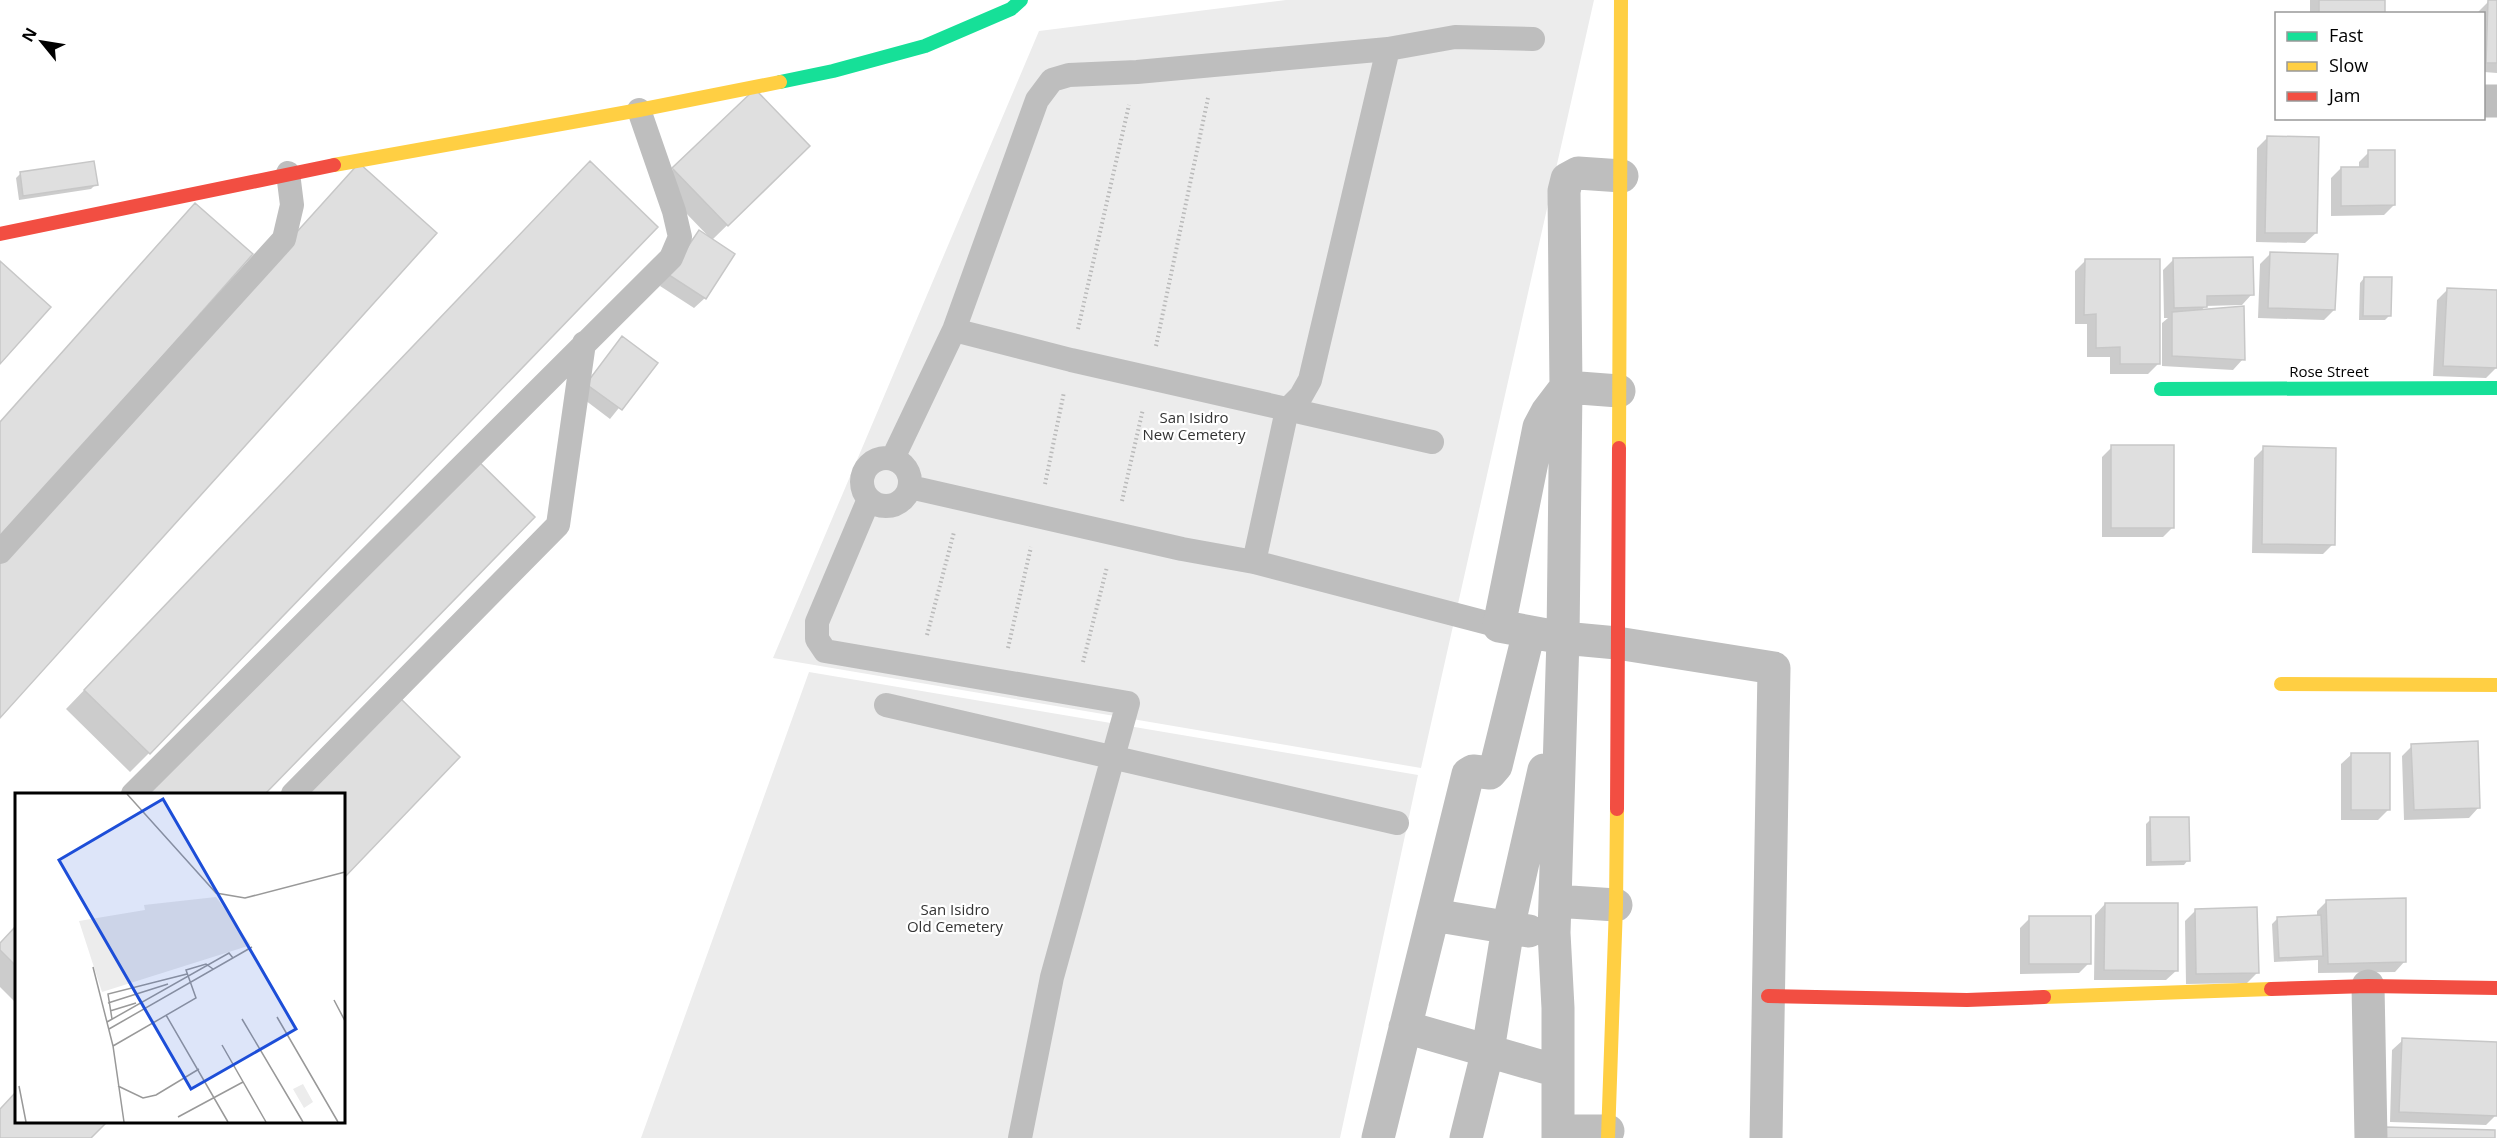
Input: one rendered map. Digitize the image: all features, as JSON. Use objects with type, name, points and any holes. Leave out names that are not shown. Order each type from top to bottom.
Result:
[{"type":"street","points":[[0,234],[288,173],[639,110],[833,71],[925,46],[1011,9],[1021,0]]},
{"type":"street","points":[[1622,0],[1622,176],[1616,905],[1608,1135],[1558,1134],[1558,1008],[1554,933],[1563,638],[1566,387],[1564,191],[1567,179],[1578,173],[1622,176]]},
{"type":"street","points":[[1566,387],[1619,391]]},
{"type":"street","points":[[1378,1138],[1468,774],[1473,771],[1490,773],[1496,766],[1539,427],[1566,387]]},
{"type":"street","name":"Rose Street","points":[[2161,389],[2497,388]]},
{"type":"street","points":[[1514,629],[1774,668],[1766,1138]]},
{"type":"street","points":[[2281,684],[2497,685]]},
{"type":"street","points":[[1466,1138],[1488,1050],[1508,928],[1561,696]]},
{"type":"street","points":[[1555,901],[1616,905]]},
{"type":"street","points":[[1433,915],[1508,928],[1554,933]]},
{"type":"street","points":[[1768,996],[1967,1000],[2368,986],[2497,988]]},
{"type":"street","points":[[2368,986],[2371,1138]]},
{"type":"street","points":[[1405,1027],[1557,1071]]},
{"type":"lane","points":[[893,458],[954,330],[1037,100],[1052,80],[1069,75],[1137,72],[1388,49],[1455,38],[1533,39]]},
{"type":"lane","points":[[1254,562],[1287,410],[1301,396],[1310,380],[1388,49]]},
{"type":"lane","points":[[135,793],[671,258],[680,237],[674,212],[639,110]]},
{"type":"lane","points":[[0,552],[284,239],[292,205],[288,173]]},
{"type":"lane","points":[[954,330],[1071,360],[1432,442]]},
{"type":"lane","points":[[295,793],[558,525],[584,343]]},
{"type":"lane","points":[[880,458],[893,458],[903,464],[910,475],[910,487],[904,498],[893,505],[880,506],[869,499],[862,488],[863,475],[869,464],[880,458]]},
{"type":"lane","points":[[910,487],[1115,534],[1254,562],[1514,629]]},
{"type":"lane","points":[[869,499],[817,622],[817,639],[825,651],[1128,703],[1052,977],[1020,1138]]},
{"type":"lane","points":[[886,705],[1397,823]]},
{"type":"path","points":[[1075,695],[1115,534],[1150,377],[1215,64]]},
{"type":"path","points":[[1000,681],[1137,72]]},
{"type":"path","points":[[919,667],[962,500]]},
{"type":"green space","name":"San Isidro New Cemetery","points":[[1286,0],[1594,0],[1421,768],[773,658],[1039,31]]},
{"type":"green space","name":"San Isidro Old Cemetery","points":[[809,672],[1418,775],[1340,1138],[641,1138]]},
{"type":"building","points":[[2319,0],[2385,0],[2385,12],[2319,12]]},
{"type":"building","points":[[2488,0],[2497,0],[2497,63],[2486,63]]},
{"type":"building","points":[[755,89],[810,146],[728,226],[672,168]]},
{"type":"building","points":[[2267,136],[2319,137],[2317,233],[2265,233]]},
{"type":"building","points":[[2368,150],[2395,150],[2395,205],[2341,206],[2341,167],[2368,167]]},
{"type":"building","points":[[94,161],[98,185],[23,196],[20,172]]},
{"type":"building","points":[[590,161],[658,227],[150,754],[84,690]]},
{"type":"building","points":[[359,163],[437,233],[0,718],[0,561]]},
{"type":"building","points":[[195,203],[253,254],[0,540],[0,422]]},
{"type":"building","points":[[699,230],[735,254],[706,299],[669,275]]},
{"type":"building","points":[[2270,252],[2338,254],[2335,310],[2268,308]]},
{"type":"building","points":[[2253,257],[2254,295],[2207,296],[2207,307],[2174,308],[2173,258]]},
{"type":"building","points":[[2085,259],[2160,259],[2160,364],[2120,364],[2120,347],[2096,348],[2096,314],[2084,315]]},
{"type":"building","points":[[0,261],[51,307],[0,364]]},
{"type":"building","points":[[2364,277],[2392,277],[2391,316],[2363,316]]},
{"type":"building","points":[[2447,288],[2497,290],[2497,368],[2443,366]]},
{"type":"building","points":[[2244,306],[2245,360],[2172,356],[2172,312]]},
{"type":"building","points":[[622,336],[658,363],[622,410],[586,384]]},
{"type":"building","points":[[2111,445],[2174,445],[2174,528],[2111,528]]},
{"type":"building","points":[[2263,446],[2336,448],[2335,545],[2262,544]]},
{"type":"building","points":[[474,457],[535,517],[266,793],[146,793]]},
{"type":"building","points":[[399,697],[460,757],[345,877],[345,793],[305,793]]},
{"type":"building","points":[[2478,741],[2480,808],[2414,810],[2411,744]]},
{"type":"building","points":[[2351,753],[2390,753],[2390,810],[2351,810]]},
{"type":"building","points":[[2150,817],[2189,817],[2190,861],[2151,862]]},
{"type":"building","points":[[2406,898],[2406,962],[2328,964],[2326,900]]},
{"type":"building","points":[[2105,903],[2178,903],[2178,971],[2104,970]]},
{"type":"building","points":[[2257,907],[2259,973],[2196,974],[2195,909]]},
{"type":"building","points":[[2321,915],[2323,956],[2279,958],[2277,917]]},
{"type":"building","points":[[2029,916],[2091,916],[2091,964],[2029,964]]},
{"type":"building","points":[[15,927],[15,965],[0,950],[0,943]]},
{"type":"building","points":[[2402,1038],[2497,1042],[2497,1116],[2399,1112]]},
{"type":"building","points":[[15,1093],[15,1123],[106,1123],[91,1138],[0,1138],[0,1109]]},
{"type":"building","points":[[2385,1127],[2495,1130],[2495,1138],[2385,1138]]},
{"type":"traffic: fast","points":[[780,82],[833,71],[925,46],[1011,9],[1021,0]]},
{"type":"traffic: fast","points":[[2161,389],[2497,388]]},
{"type":"traffic: slow","points":[[1619,448],[1621,0]]},
{"type":"traffic: slow","points":[[334,165],[780,82]]},
{"type":"traffic: slow","points":[[2281,684],[2497,685]]},
{"type":"traffic: slow","points":[[1608,1138],[1617,809]]},
{"type":"traffic: slow","points":[[2044,997],[2271,989]]},
{"type":"traffic: jam","points":[[0,234],[334,165]]},
{"type":"traffic: jam","points":[[1617,809],[1619,448]]},
{"type":"traffic: jam","points":[[2271,989],[2368,986],[2497,988]]},
{"type":"traffic: jam","points":[[1768,996],[1967,1000],[2044,997]]}]
